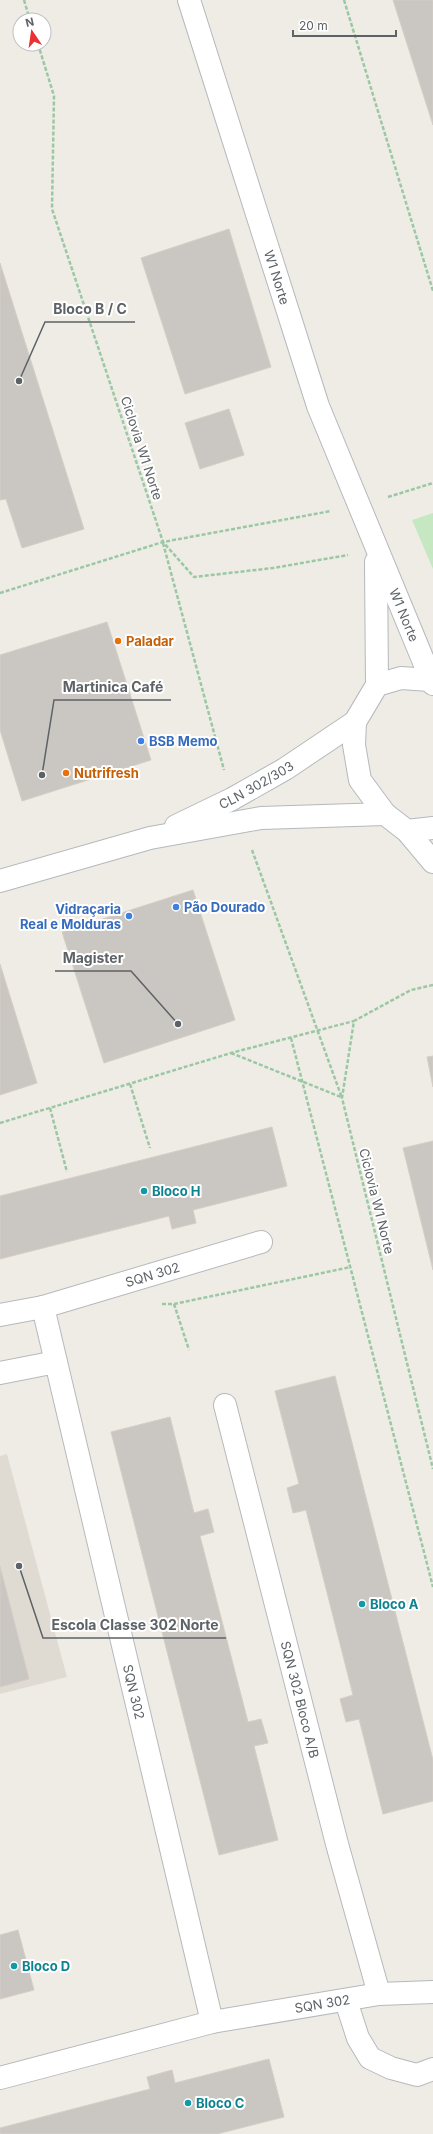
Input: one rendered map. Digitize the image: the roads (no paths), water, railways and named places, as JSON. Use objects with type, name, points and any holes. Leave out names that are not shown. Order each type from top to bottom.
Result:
[{"type":"street","name":"W1 Norte","points":[[189,0],[318,406],[376,550],[432,682]]},
{"type":"street","name":"W1 Norte","points":[[376,550],[377,685]]},
{"type":"street","points":[[432,682],[401,678],[377,685],[355,722],[354,745],[360,780],[384,814],[407,831],[433,862]]},
{"type":"street","name":"CLN 302/303","points":[[150,838],[232,799],[278,773],[355,722]]},
{"type":"street","name":"CLN 302/303","points":[[0,882],[150,838],[261,818],[384,814]]},
{"type":"street","points":[[407,831],[433,828]]},
{"type":"street","name":"SQN 302","points":[[0,1315],[43,1307],[262,1242]]},
{"type":"street","name":"SQN 302","points":[[43,1307],[212,2022]]},
{"type":"street","points":[[0,1373],[56,1362]]},
{"type":"street","name":"SQN 302 Bloco A/B","points":[[225,1405],[337,1844],[379,1994]]},
{"type":"street","name":"SQN 302","points":[[0,2078],[212,2022],[346,2001],[379,1994],[433,1992]]},
{"type":"street","points":[[346,2001],[358,2038],[370,2058],[391,2068],[417,2075],[433,2069]]},
{"type":"place","name":"Bloco B / C","points":[[19,381]]},
{"type":"place","name":"Paladar","points":[[118,641]]},
{"type":"place","name":"BSB Memo","points":[[141,741]]},
{"type":"place","name":"Nutrifresh","points":[[66,773]]},
{"type":"place","name":"Martinica Café","points":[[42,775]]},
{"type":"place","name":"Pão Dourado","points":[[176,907]]},
{"type":"place","name":"Vidraçaria Real e Molduras","points":[[129,916]]},
{"type":"place","name":"Magister","points":[[178,1024]]},
{"type":"place","name":"Bloco H","points":[[144,1191]]},
{"type":"place","name":"Escola Classe 302 Norte","points":[[19,1566]]},
{"type":"place","name":"Bloco A","points":[[362,1604]]},
{"type":"place","name":"Bloco D","points":[[14,1966]]},
{"type":"place","name":"Bloco C","points":[[188,2103]]}]
